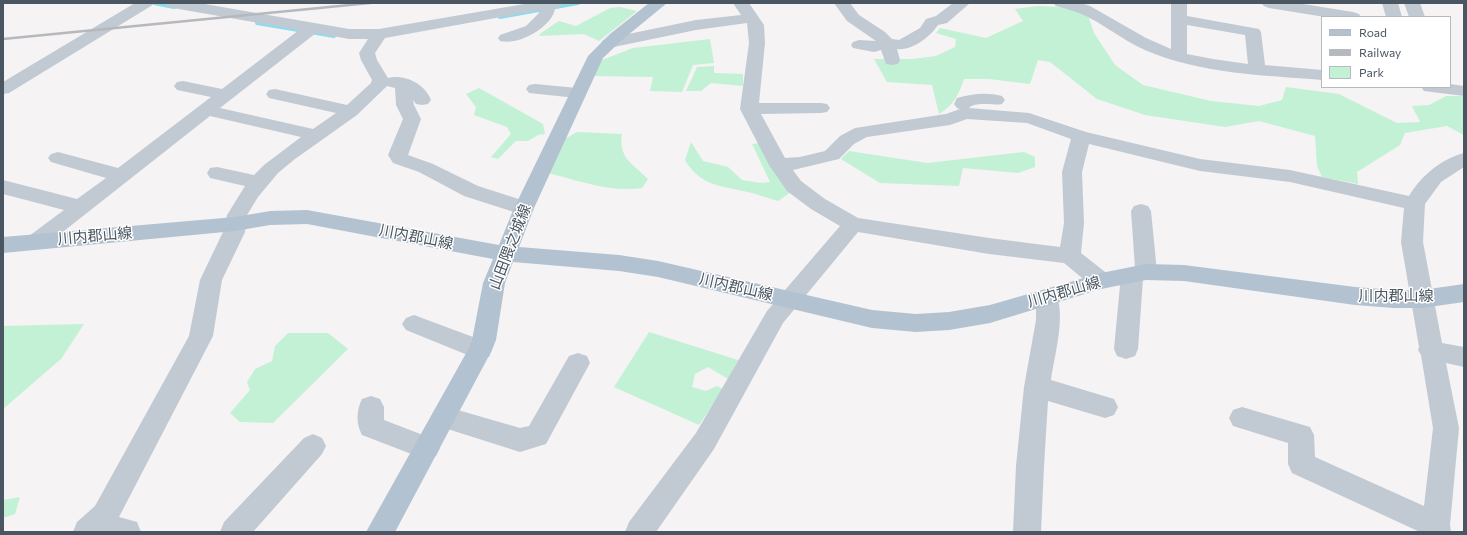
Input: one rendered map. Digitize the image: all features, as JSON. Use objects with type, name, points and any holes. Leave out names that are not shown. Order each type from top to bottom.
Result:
[{"type":"main road","name":"山田隈之城線","points":[[380,532],[480,350],[484,340],[494,283],[507,254],[524,208],[577,93],[596,56],[609,43],[659,3]]},
{"type":"main road","name":"川内郡山線","points":[[3,245],[235,224],[270,218],[306,217],[507,254],[619,263],[658,269],[791,299],[872,320],[916,323],[949,321],[990,314],[1101,281],[1139,274],[1192,274],[1355,296],[1394,299],[1422,298],[1464,293]]},
{"type":"street","points":[[3,89],[146,3]]},
{"type":"street","points":[[173,3],[309,31],[349,34],[379,34],[550,7]]},
{"type":"street","points":[[741,3],[756,25],[756,43],[749,109],[779,165],[794,186],[818,204],[853,224],[989,246],[1070,256],[1101,281]]},
{"type":"street","points":[[842,3],[853,18],[879,35],[887,43],[892,60]]},
{"type":"street","points":[[859,45],[874,47],[887,43],[902,45],[907,43],[926,31],[932,22],[941,20],[962,3]]},
{"type":"street","points":[[1061,3],[1083,9],[1151,47],[1179,56],[1209,63],[1321,75]]},
{"type":"street","points":[[1179,3],[1179,56]]},
{"type":"street","points":[[1269,3],[1347,16]]},
{"type":"street","points":[[1390,3],[1394,16]]},
{"type":"street","points":[[1412,3],[1417,16]]},
{"type":"street","points":[[506,38],[532,29],[546,14],[550,7]]},
{"type":"street","points":[[609,43],[696,25],[752,18]]},
{"type":"street","points":[[1179,19],[1254,32],[1257,69]]},
{"type":"street","points":[[37,241],[120,175],[309,31]]},
{"type":"street","points":[[379,34],[367,53],[369,60],[381,80],[415,88],[420,94],[422,100]]},
{"type":"street","points":[[90,529],[105,515],[194,351],[201,336],[211,280],[234,232],[237,215],[247,199],[271,169],[351,111],[378,86],[381,80]]},
{"type":"street","points":[[403,84],[405,105],[412,120],[398,155],[400,159],[426,168],[471,191],[524,208]]},
{"type":"street","points":[[183,86],[225,95]]},
{"type":"street","points":[[1438,88],[1464,91]]},
{"type":"street","points":[[535,89],[577,93]]},
{"type":"street","points":[[275,94],[351,111]]},
{"type":"street","points":[[965,113],[962,108],[963,102],[976,99],[996,100]]},
{"type":"street","points":[[749,109],[821,108]]},
{"type":"street","points":[[206,110],[316,136]]},
{"type":"street","points":[[779,165],[800,163],[832,155],[848,140],[862,132],[950,119],[965,113],[1029,118],[1080,136],[1200,165],[1290,176],[1415,204]]},
{"type":"street","points":[[1070,256],[1074,223],[1072,172],[1080,136]]},
{"type":"street","points":[[58,158],[120,175]]},
{"type":"street","points":[[1242,418],[1301,435],[1302,464],[1436,528],[1446,428],[1430,350],[1412,242],[1415,204],[1434,177],[1464,159]]},
{"type":"street","points":[[217,173],[259,183]]},
{"type":"street","points":[[3,187],[80,207]]},
{"type":"street","points":[[1126,349],[1139,274],[1141,211]]},
{"type":"street","points":[[639,532],[705,441],[775,317],[853,224]]},
{"type":"street","points":[[1027,532],[1030,466],[1037,388],[1048,320],[1047,298]]},
{"type":"street","points":[[414,324],[480,350]]},
{"type":"street","points":[[1430,350],[1464,357]]},
{"type":"street","points":[[444,417],[520,440],[537,436],[578,363]]},
{"type":"street","points":[[1037,388],[1105,407]]},
{"type":"street","points":[[371,407],[371,427],[427,448]]},
{"type":"street","points":[[234,532],[313,446]]},
{"type":"street","points":[[90,529],[127,532]]},
{"type":"green space","points":[[1038,6],[1060,7],[1079,11],[1089,18],[1094,33],[1115,65],[1143,85],[1211,101],[1259,106],[1282,100],[1286,87],[1339,94],[1397,123],[1420,122],[1412,106],[1429,105],[1446,96],[1464,96],[1464,135],[1447,126],[1405,133],[1400,145],[1357,172],[1358,184],[1322,177],[1317,166],[1315,136],[1259,121],[1225,127],[1145,115],[1097,99],[1050,62],[1038,60],[1030,84],[989,79],[964,79],[955,99],[949,107],[939,114],[932,85],[887,82],[874,59],[912,59],[936,56],[955,47],[956,39],[936,33],[940,28],[986,38],[1023,21],[1015,9]]},
{"type":"green space","points":[[620,7],[637,11],[599,41],[584,34],[539,36],[559,21],[576,26],[610,8]]},
{"type":"green space","points":[[710,39],[714,63],[693,65],[682,92],[650,91],[653,77],[593,76],[602,60],[633,48]]},
{"type":"green space","points":[[714,66],[714,73],[743,74],[743,86],[711,83],[701,91],[686,91],[697,67]]},
{"type":"green space","points":[[479,88],[543,124],[545,134],[538,135],[528,141],[516,141],[498,159],[491,157],[511,134],[507,127],[474,115],[476,107],[466,94]]},
{"type":"green space","points":[[577,132],[622,134],[622,149],[625,155],[628,160],[648,179],[642,188],[618,189],[581,182],[545,172],[561,141]]},
{"type":"green space","points":[[691,142],[703,161],[728,167],[742,180],[761,183],[770,182],[752,144],[760,143],[791,192],[778,201],[710,183],[697,175],[685,160]]},
{"type":"green space","points":[[849,151],[927,163],[1024,152],[1035,157],[1035,167],[1018,173],[963,168],[959,186],[880,183],[841,159]]},
{"type":"green space","points":[[84,324],[61,359],[3,409],[3,326]]},
{"type":"green space","points":[[649,332],[738,360],[728,379],[708,367],[695,374],[692,387],[706,391],[717,386],[723,389],[699,425],[614,387]]},
{"type":"green space","points":[[288,333],[328,333],[348,349],[273,423],[240,422],[230,413],[250,390],[247,382],[255,369],[272,361],[275,346]]},
{"type":"green space","points":[[20,497],[15,514],[3,518],[3,500]]},
{"type":"waterway","points":[[154,3],[174,7]]},
{"type":"waterway","points":[[500,17],[578,3]]},
{"type":"waterway","points":[[257,23],[334,36]]},
{"type":"railway","points":[[3,39],[370,3]]}]
